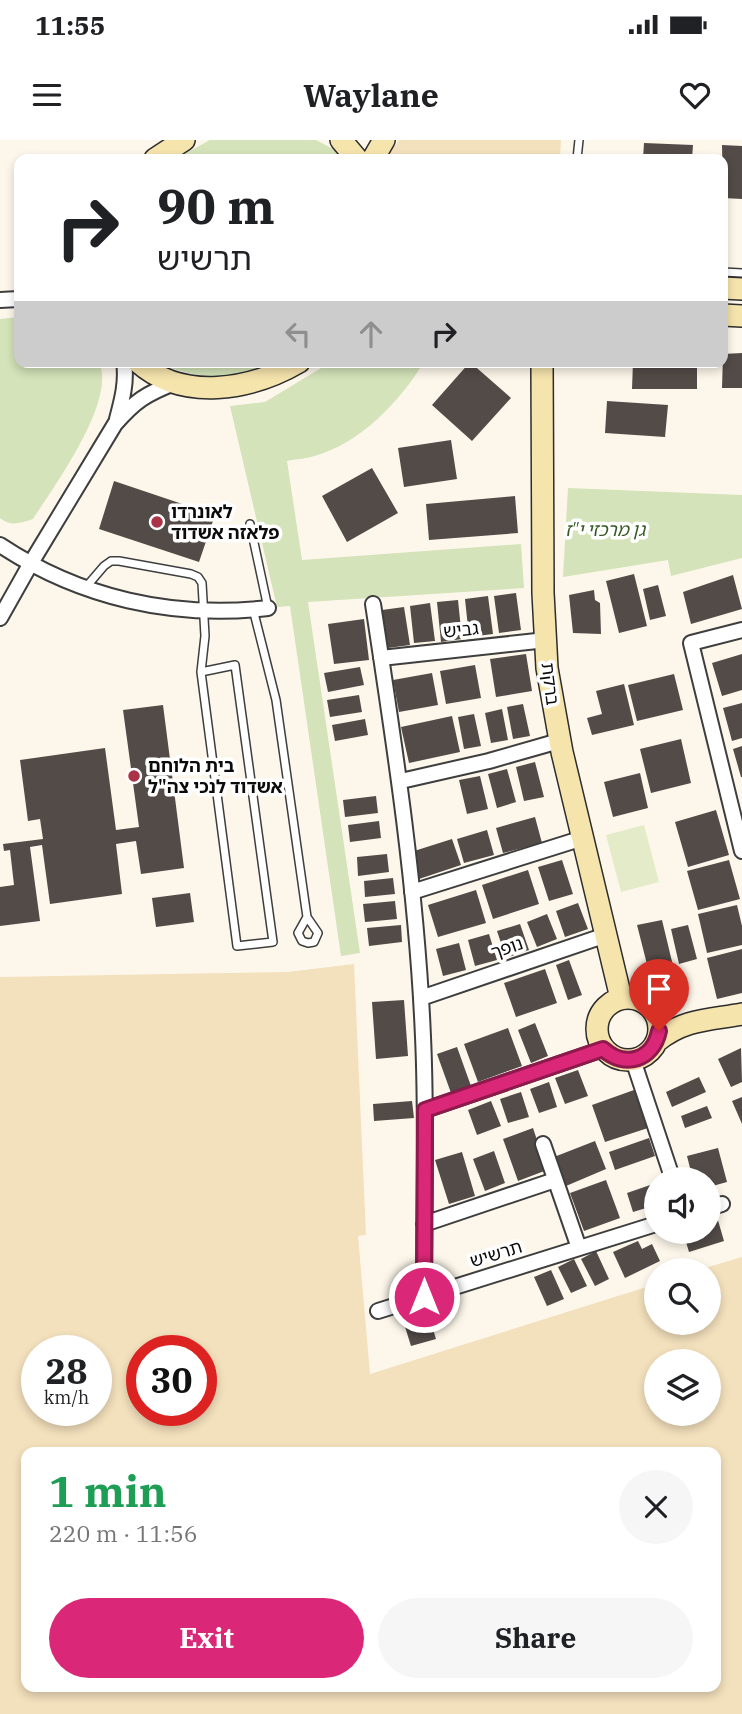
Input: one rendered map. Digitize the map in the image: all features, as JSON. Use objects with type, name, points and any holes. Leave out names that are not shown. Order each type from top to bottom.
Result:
[{"type":"street","points":[[158,152],[184,140]]},
{"type":"street","points":[[341,140],[354,154]]},
{"type":"street","points":[[115,424],[124,393],[124,368]]},
{"type":"street","points":[[146,368],[174,383],[211,388],[249,384],[290,368]]},
{"type":"street","name":"ברקת","points":[[542,368],[543,593],[547,668],[559,741],[621,998]]},
{"type":"street","points":[[0,618],[115,424],[132,404],[144,395],[174,383]]},
{"type":"street","points":[[0,545],[31,563],[85,587],[149,606],[204,611],[261,608]]},
{"type":"street","points":[[373,604],[401,781],[421,998],[425,1110],[424,1297]]},
{"type":"street","points":[[742,630],[691,643],[742,851]]},
{"type":"street","name":"גביש","points":[[381,658],[546,639]]},
{"type":"street","points":[[401,781],[489,761],[559,741]]},
{"type":"street","points":[[412,892],[583,838]]},
{"type":"street","name":"נופך","points":[[421,998],[606,935]]},
{"type":"street","points":[[691,1021],[669,1016],[631,998],[621,998],[603,1009],[596,1030],[603,1049],[617,1059],[633,1060],[651,1050],[667,1032],[691,1021],[742,1014]]},
{"type":"street","points":[[648,1005],[658,1021],[657,1041]]},
{"type":"street","points":[[425,1110],[603,1049]]},
{"type":"street","points":[[633,1060],[669,1167]]},
{"type":"street","points":[[542,1144],[579,1248]]},
{"type":"street","points":[[424,1224],[555,1180]]},
{"type":"street","name":"תרשיש","points":[[378,1311],[644,1228]]},
{"type":"lane","points":[[250,524],[307,917]]},
{"type":"lane","points":[[85,587],[111,561],[191,574],[198,577],[202,583],[205,636],[201,672],[237,946],[273,942],[235,664],[201,672]]},
{"type":"green space","points":[[210,140],[316,140],[338,154],[184,154]]},
{"type":"green space","points":[[14,318],[14,368],[100,368],[102,379],[92,420],[81,443],[33,519],[20,523],[0,518],[0,319]]},
{"type":"green space","points":[[173,368],[259,368],[216,376],[188,373]]},
{"type":"green space","points":[[321,368],[420,368],[391,406],[363,431],[331,450],[287,461],[302,560],[521,544],[524,588],[308,602],[360,953],[341,956],[290,606],[277,607],[230,406],[265,402]]},
{"type":"green space","name":"גן מרכזי י\"ז","points":[[568,488],[742,495],[742,558],[671,576],[668,560],[563,577]]},
{"type":"green space","points":[[644,825],[659,882],[621,892],[606,835]]},
{"type":"sand","points":[[399,140],[561,140],[560,154],[389,154]]},
{"type":"sand","points":[[354,964],[366,1235],[358,1236],[370,1374],[644,1288],[644,1335],[721,1335],[721,1263],[742,1257],[742,1714],[0,1714],[0,977],[288,972]]},
{"type":"building","points":[[644,143],[693,145],[692,154],[643,154]]},
{"type":"building","points":[[722,145],[742,146],[742,199],[728,198],[728,154],[722,154]]},
{"type":"building","points":[[742,353],[742,388],[722,388],[723,368],[728,368],[728,354]]},
{"type":"building","points":[[465,368],[477,368],[511,398],[472,441],[432,405]]},
{"type":"building","points":[[633,368],[697,368],[697,389],[632,389]]},
{"type":"building","points":[[607,401],[668,405],[665,437],[605,433]]},
{"type":"building","points":[[451,440],[457,479],[404,487],[398,448]]},
{"type":"building","points":[[372,468],[398,513],[347,542],[322,496]]},
{"type":"building","name":"לאונרדו פלאזה אשדוד","points":[[114,481],[215,515],[199,562],[99,529]]},
{"type":"building","points":[[515,496],[518,533],[429,540],[426,504]]},
{"type":"building","points":[[634,574],[647,626],[619,633],[606,581]]},
{"type":"building","points":[[733,575],[742,609],[691,624],[683,592]]},
{"type":"building","points":[[658,585],[666,616],[650,620],[643,589]]},
{"type":"building","points":[[594,590],[595,600],[600,603],[601,634],[573,633],[569,595]]},
{"type":"building","points":[[516,593],[521,630],[499,633],[494,596]]},
{"type":"building","points":[[488,596],[493,634],[469,637],[465,599]]},
{"type":"building","points":[[458,600],[462,639],[441,642],[437,602]]},
{"type":"building","points":[[430,603],[435,641],[414,643],[410,606]]},
{"type":"building","points":[[404,607],[410,645],[388,648],[382,610]]},
{"type":"building","points":[[364,619],[369,660],[334,664],[328,624]]},
{"type":"building","points":[[526,654],[532,691],[496,697],[490,659]]},
{"type":"building","points":[[742,654],[742,690],[722,696],[712,663]]},
{"type":"building","points":[[475,665],[481,698],[446,704],[440,671]]},
{"type":"building","points":[[360,667],[364,685],[328,692],[324,673]]},
{"type":"building","points":[[432,673],[438,705],[399,712],[393,680]]},
{"type":"building","points":[[674,674],[683,710],[637,721],[628,685]]},
{"type":"building","points":[[624,684],[634,725],[592,735],[587,718],[602,714],[596,691]]},
{"type":"building","points":[[359,695],[362,712],[330,717],[327,700]]},
{"type":"building","points":[[742,703],[742,738],[732,741],[723,708]]},
{"type":"building","points":[[523,704],[530,736],[513,739],[507,707]]},
{"type":"building","points":[[163,705],[184,868],[141,874],[136,841],[116,844],[122,894],[50,904],[42,845],[30,847],[40,921],[0,926],[0,887],[14,885],[10,850],[4,851],[3,844],[43,839],[40,819],[28,821],[20,760],[105,748],[116,830],[139,827],[123,710]]},
{"type":"building","points":[[502,709],[508,740],[491,743],[485,713]]},
{"type":"building","points":[[474,714],[481,746],[464,749],[458,717]]},
{"type":"building","points":[[452,716],[460,752],[409,763],[401,727]]},
{"type":"building","points":[[365,719],[368,735],[335,741],[332,725]]},
{"type":"building","points":[[681,739],[691,783],[651,793],[640,749]]},
{"type":"building","points":[[742,746],[742,777],[741,777],[733,749]]},
{"type":"building","points":[[535,762],[544,797],[524,801],[516,767]]},
{"type":"building","points":[[507,769],[516,802],[497,808],[488,774]]},
{"type":"building","points":[[640,773],[648,808],[613,817],[604,782]]},
{"type":"building","points":[[480,776],[488,809],[467,814],[459,780]]},
{"type":"building","points":[[376,796],[378,813],[345,817],[343,800]]},
{"type":"building","points":[[716,810],[729,855],[688,867],[675,822]]},
{"type":"building","points":[[535,817],[542,843],[503,853],[496,828]]},
{"type":"building","points":[[379,821],[381,838],[350,842],[348,825]]},
{"type":"building","points":[[487,830],[494,855],[464,863],[457,839]]},
{"type":"building","points":[[452,839],[461,865],[419,879],[411,852]]},
{"type":"building","points":[[387,854],[389,872],[358,876],[357,857]]},
{"type":"building","points":[[562,860],[573,894],[549,901],[538,867]]},
{"type":"building","points":[[729,860],[740,899],[698,910],[687,871]]},
{"type":"building","points":[[528,870],[539,904],[493,919],[482,885]]},
{"type":"building","points":[[393,878],[395,894],[365,897],[364,881]]},
{"type":"building","points":[[476,890],[486,923],[438,937],[428,905]]},
{"type":"building","points":[[190,893],[194,922],[156,927],[152,898]]},
{"type":"building","points":[[395,901],[397,919],[365,922],[363,904]]},
{"type":"building","points":[[578,903],[588,929],[565,937],[556,911]]},
{"type":"building","points":[[737,905],[742,926],[742,945],[707,953],[698,914]]},
{"type":"building","points":[[547,914],[557,939],[537,947],[527,922]]},
{"type":"building","points":[[662,920],[675,974],[651,980],[637,925]]},
{"type":"building","points":[[520,924],[529,950],[506,958],[497,931]]},
{"type":"building","points":[[401,925],[402,942],[369,946],[367,928]]},
{"type":"building","points":[[688,925],[697,959],[679,964],[671,929]]},
{"type":"building","points":[[489,934],[497,960],[475,966],[468,940]]},
{"type":"building","points":[[459,943],[466,970],[443,976],[436,949]]},
{"type":"building","points":[[742,949],[742,993],[717,999],[707,958]]},
{"type":"building","points":[[569,960],[582,995],[568,1000],[556,965]]},
{"type":"building","points":[[545,969],[557,1003],[516,1017],[504,983]]},
{"type":"building","points":[[404,1000],[408,1056],[376,1059],[372,1002]]},
{"type":"building","points":[[535,1023],[548,1056],[531,1063],[518,1030]]},
{"type":"building","points":[[508,1028],[522,1066],[478,1082],[464,1044]]},
{"type":"building","points":[[457,1047],[471,1086],[451,1093],[437,1054]]},
{"type":"building","points":[[741,1048],[742,1082],[731,1087],[718,1059]]},
{"type":"building","points":[[578,1070],[588,1096],[565,1104],[555,1078]]},
{"type":"building","points":[[699,1077],[706,1092],[672,1107],[666,1092]]},
{"type":"building","points":[[549,1082],[557,1107],[539,1113],[530,1089]]},
{"type":"building","points":[[634,1090],[648,1128],[605,1142],[592,1105]]},
{"type":"building","points":[[521,1092],[529,1117],[508,1123],[500,1099]]},
{"type":"building","points":[[742,1097],[742,1124],[732,1101]]},
{"type":"building","points":[[412,1101],[414,1118],[374,1121],[373,1104]]},
{"type":"building","points":[[491,1101],[501,1126],[477,1135],[468,1110]]},
{"type":"building","points":[[707,1106],[712,1118],[685,1128],[681,1116]]},
{"type":"building","points":[[533,1128],[547,1170],[518,1181],[503,1139]]},
{"type":"building","points":[[649,1138],[655,1156],[615,1170],[609,1152]]},
{"type":"building","points":[[595,1141],[606,1169],[566,1186],[554,1157]]},
{"type":"building","points":[[718,1148],[727,1182],[721,1184],[721,1167],[690,1167],[687,1156]]},
{"type":"building","points":[[494,1151],[505,1183],[485,1191],[473,1159]]},
{"type":"building","points":[[462,1152],[475,1196],[449,1204],[435,1160]]},
{"type":"building","points":[[606,1180],[620,1218],[584,1231],[570,1193]]},
{"type":"building","points":[[644,1187],[644,1209],[633,1212],[627,1193]]},
{"type":"building","points":[[638,1241],[642,1249],[652,1244],[659,1258],[644,1258],[644,1269],[625,1278],[613,1252]]},
{"type":"building","points":[[687,1244],[714,1244],[689,1252]]},
{"type":"building","points":[[596,1251],[609,1279],[595,1286],[581,1259]]},
{"type":"building","points":[[574,1259],[587,1286],[571,1293],[558,1267]]},
{"type":"building","points":[[551,1270],[564,1299],[547,1306],[534,1277]]},
{"type":"building","points":[[426,1306],[436,1339],[411,1346],[401,1314]]},
{"type":"place","name":"לאונרדו פלאזה אשדוד","points":[[157,522]]},
{"type":"place","name":"בית הלוחם אשדוד לנכי צה\"ל","points":[[134,776]]},
{"type":"route","points":[[424,1297],[425,1110],[603,1049],[609,1055],[625,1061],[643,1057],[657,1041],[659,1031]]}]
